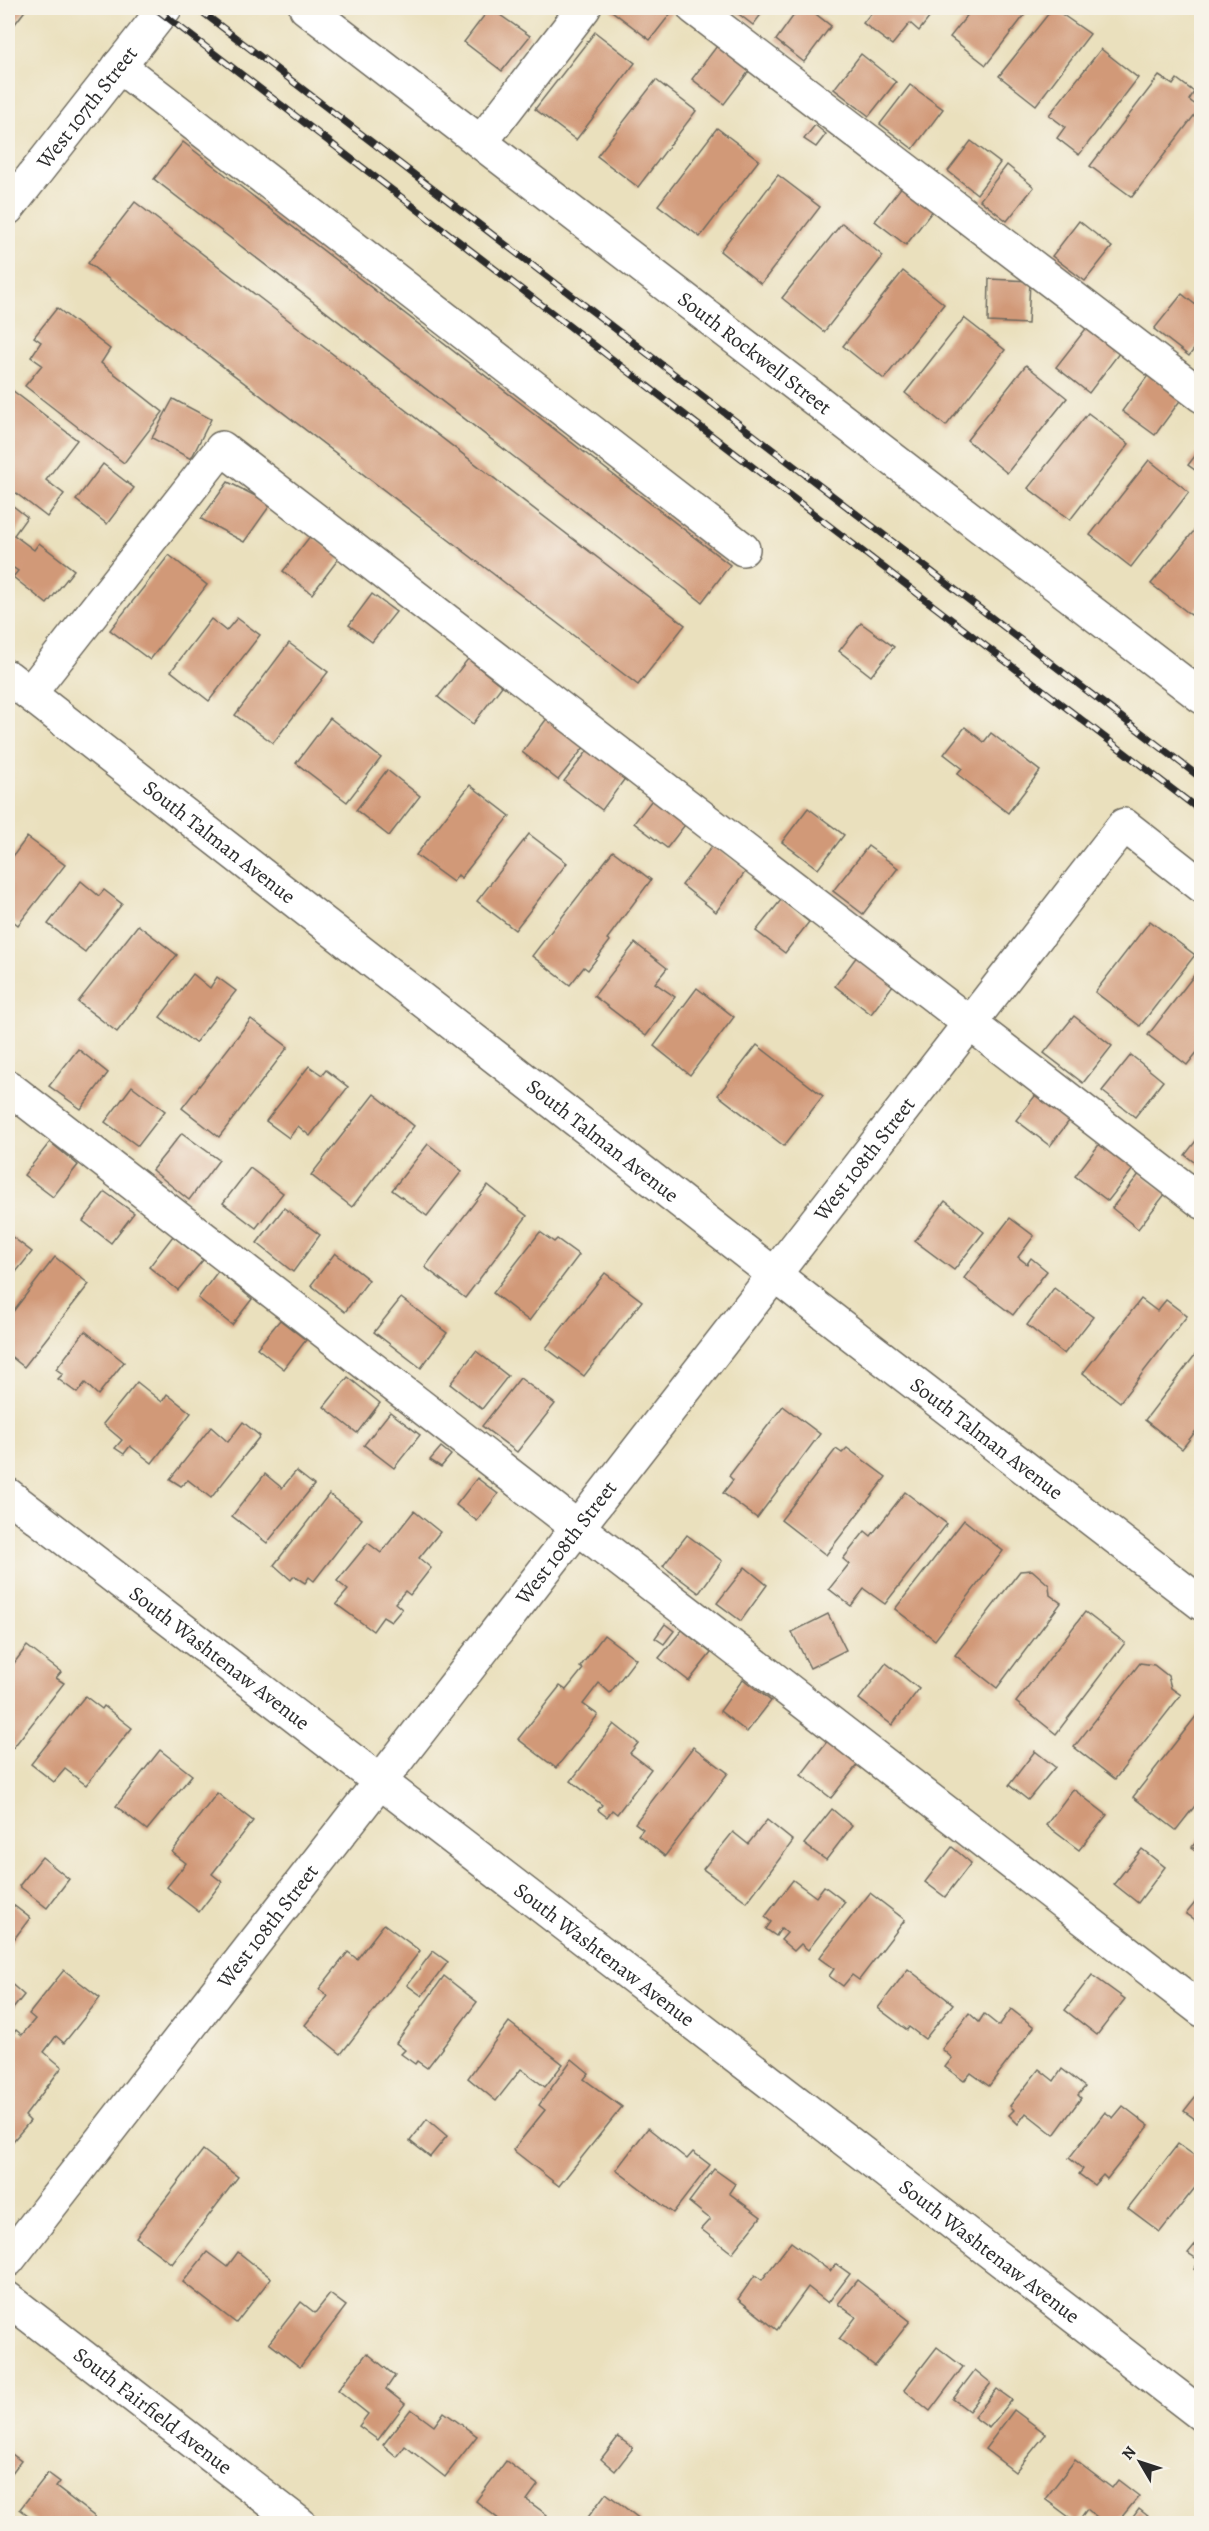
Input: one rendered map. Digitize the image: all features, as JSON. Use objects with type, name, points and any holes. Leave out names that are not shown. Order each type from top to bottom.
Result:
[{"type":"street","name":"West 107th Street","points":[[8,208],[165,8]]},
{"type":"street","name":"South Rockwell Street","points":[[306,8],[1202,697]]},
{"type":"street","points":[[481,142],[584,8]]},
{"type":"street","points":[[694,8],[1202,396]]},
{"type":"street","points":[[119,66],[743,549]]},
{"type":"street","points":[[17,691],[222,448],[1202,1202]]},
{"type":"street","name":"South Talman Avenue","points":[[17,691],[1202,1604]]},
{"type":"street","name":"West 108th Street","points":[[8,2260],[1124,825],[1202,886]]},
{"type":"street","points":[[8,1087],[1202,2010]]},
{"type":"street","name":"South Washtenaw Avenue","points":[[8,1495],[1202,2415]]},
{"type":"street","name":"South Fairfield Avenue","points":[[8,2299],[300,2523]]},
{"type":"building","points":[[8,8],[27,8],[8,33]]},
{"type":"building","points":[[490,8],[530,36],[502,71],[464,42]]},
{"type":"building","points":[[614,8],[675,8],[650,40],[612,11]]},
{"type":"building","points":[[731,8],[766,8],[753,25]]},
{"type":"building","points":[[799,8],[808,8],[831,26],[804,62],[776,40]]},
{"type":"building","points":[[875,8],[937,8],[919,31],[910,23],[892,45],[863,23]]},
{"type":"building","points":[[973,8],[1030,8],[986,65],[950,37]]},
{"type":"building","points":[[1053,8],[1090,34],[1036,105],[999,76]]},
{"type":"building","points":[[595,32],[635,63],[576,140],[535,109]]},
{"type":"building","points":[[720,42],[753,66],[724,104],[692,79]]},
{"type":"building","points":[[1101,49],[1138,78],[1079,155],[1057,138],[1065,127],[1049,115]]},
{"type":"building","points":[[861,54],[896,82],[869,116],[834,89]]},
{"type":"building","points":[[1159,76],[1173,85],[1177,79],[1194,92],[1189,100],[1200,108],[1132,197],[1090,166]]},
{"type":"building","points":[[656,80],[696,111],[638,187],[597,156]]},
{"type":"building","points":[[910,85],[943,109],[913,149],[880,124]]},
{"type":"building","points":[[815,125],[826,134],[816,147],[804,139]]},
{"type":"building","points":[[717,128],[759,160],[700,237],[658,205]]},
{"type":"building","points":[[971,141],[1000,163],[977,194],[948,171]]},
{"type":"building","points":[[183,142],[730,565],[702,602],[154,179]]},
{"type":"building","points":[[1007,165],[1034,187],[1007,221],[980,200]]},
{"type":"building","points":[[778,175],[820,207],[761,284],[720,251]]},
{"type":"building","points":[[903,185],[934,209],[906,245],[875,221]]},
{"type":"building","points":[[135,202],[685,625],[638,685],[88,263]]},
{"type":"building","points":[[1079,221],[1112,247],[1085,281],[1052,256]]},
{"type":"building","points":[[842,223],[883,256],[824,332],[782,298]]},
{"type":"building","points":[[903,271],[944,304],[884,379],[843,346]]},
{"type":"building","points":[[989,279],[1030,281],[1028,324],[988,322]]},
{"type":"building","points":[[1182,294],[1202,310],[1202,339],[1189,356],[1154,329]]},
{"type":"building","points":[[57,308],[110,349],[101,363],[163,412],[124,463],[25,386],[42,365],[31,357],[41,342],[34,337]]},
{"type":"building","points":[[964,318],[1005,350],[946,426],[905,393]]},
{"type":"building","points":[[1088,326],[1120,352],[1089,393],[1056,367]]},
{"type":"building","points":[[1026,365],[1067,398],[1007,473],[967,440]]},
{"type":"building","points":[[1149,374],[1182,398],[1155,435],[1122,411]]},
{"type":"building","points":[[8,387],[77,440],[46,480],[64,494],[47,517],[8,487]]},
{"type":"building","points":[[173,399],[211,419],[191,459],[152,438]]},
{"type":"building","points":[[1088,413],[1129,444],[1070,520],[1028,488]]},
{"type":"building","points":[[1202,447],[1202,475],[1188,465]]},
{"type":"building","points":[[1149,460],[1189,492],[1131,567],[1090,535]]},
{"type":"building","points":[[103,464],[134,488],[107,524],[76,500]]},
{"type":"building","points":[[228,482],[271,504],[244,542],[201,519]]},
{"type":"building","points":[[8,502],[27,517],[14,535],[34,550],[39,543],[74,570],[47,604],[13,577],[18,571],[8,564]]},
{"type":"building","points":[[1202,521],[1202,602],[1191,615],[1151,584]]},
{"type":"building","points":[[311,535],[340,557],[312,594],[283,571]]},
{"type":"building","points":[[169,555],[207,585],[150,660],[110,630]]},
{"type":"building","points":[[372,594],[396,612],[372,642],[349,625]]},
{"type":"building","points":[[237,618],[260,635],[209,701],[171,671],[211,619],[226,631]]},
{"type":"building","points":[[861,623],[894,647],[871,676],[839,651]]},
{"type":"building","points":[[289,643],[328,672],[273,743],[235,715]]},
{"type":"building","points":[[468,659],[502,686],[473,724],[438,697]]},
{"type":"building","points":[[551,713],[589,741],[558,780],[522,752]]},
{"type":"building","points":[[330,718],[381,758],[347,802],[296,763]]},
{"type":"building","points":[[965,727],[984,742],[991,733],[1040,771],[1008,813],[957,774],[962,768],[944,754]]},
{"type":"building","points":[[592,745],[629,773],[602,810],[564,781]]},
{"type":"building","points":[[387,770],[420,796],[389,836],[356,810]]},
{"type":"building","points":[[470,785],[510,816],[461,878],[458,875],[453,882],[416,855]]},
{"type":"building","points":[[655,796],[688,821],[667,848],[634,823]]},
{"type":"building","points":[[808,808],[844,835],[818,869],[782,842]]},
{"type":"building","points":[[529,834],[567,863],[515,930],[477,901]]},
{"type":"building","points":[[27,837],[65,865],[18,925],[8,917],[8,863]]},
{"type":"building","points":[[713,845],[746,871],[716,912],[682,885]]},
{"type":"building","points":[[868,846],[898,868],[863,914],[833,891]]},
{"type":"building","points":[[613,851],[651,880],[607,939],[610,941],[588,970],[584,967],[570,985],[532,956]]},
{"type":"building","points":[[81,881],[99,896],[104,890],[122,904],[85,952],[48,924]]},
{"type":"building","points":[[781,900],[809,922],[785,953],[756,931]]},
{"type":"building","points":[[1150,921],[1195,955],[1140,1026],[1095,992]]},
{"type":"building","points":[[138,925],[177,955],[117,1032],[78,1002]]},
{"type":"building","points":[[635,943],[667,968],[655,983],[675,997],[646,1036],[594,996]]},
{"type":"building","points":[[860,952],[897,980],[871,1014],[835,986]]},
{"type":"building","points":[[1202,965],[1202,1046],[1187,1065],[1148,1035]]},
{"type":"building","points":[[193,974],[210,988],[217,977],[236,991],[195,1043],[160,1017]]},
{"type":"building","points":[[697,988],[734,1017],[690,1075],[654,1046]]},
{"type":"building","points":[[1074,1016],[1112,1046],[1083,1083],[1044,1053]]},
{"type":"building","points":[[251,1019],[288,1047],[219,1137],[182,1108]]},
{"type":"building","points":[[757,1045],[823,1096],[784,1146],[718,1095]]},
{"type":"building","points":[[78,1049],[108,1073],[81,1109],[49,1086]]},
{"type":"building","points":[[1131,1055],[1163,1081],[1135,1117],[1102,1091]]},
{"type":"building","points":[[309,1066],[322,1075],[326,1070],[348,1087],[310,1136],[298,1126],[289,1138],[266,1121]]},
{"type":"building","points":[[132,1086],[165,1111],[138,1146],[105,1122]]},
{"type":"building","points":[[1039,1091],[1073,1116],[1050,1146],[1016,1120]]},
{"type":"building","points":[[374,1094],[414,1126],[352,1207],[311,1175]]},
{"type":"building","points":[[182,1133],[219,1160],[189,1200],[152,1170]]},
{"type":"building","points":[[1202,1133],[1202,1168],[1185,1155]]},
{"type":"building","points":[[1104,1138],[1137,1164],[1108,1201],[1075,1176]]},
{"type":"building","points":[[50,1142],[78,1165],[53,1197],[24,1175]]},
{"type":"building","points":[[428,1144],[462,1171],[427,1216],[392,1190]]},
{"type":"building","points":[[250,1168],[283,1193],[256,1228],[223,1203]]},
{"type":"building","points":[[1140,1173],[1166,1193],[1138,1229],[1112,1208]]},
{"type":"building","points":[[488,1185],[527,1216],[465,1298],[425,1267]]},
{"type":"building","points":[[105,1192],[134,1213],[111,1243],[83,1221]]},
{"type":"building","points":[[945,1201],[984,1232],[954,1270],[915,1241]]},
{"type":"building","points":[[284,1208],[320,1235],[293,1272],[257,1243]]},
{"type":"building","points":[[1010,1218],[1034,1236],[1018,1257],[1027,1264],[1031,1258],[1047,1271],[1013,1315],[964,1278]]},
{"type":"building","points":[[540,1232],[554,1242],[557,1239],[579,1255],[529,1321],[493,1293]]},
{"type":"building","points":[[11,1236],[32,1252],[8,1282],[8,1241]]},
{"type":"building","points":[[173,1236],[203,1260],[178,1290],[149,1267]]},
{"type":"building","points":[[335,1253],[369,1280],[345,1312],[311,1285]]},
{"type":"building","points":[[55,1257],[89,1284],[24,1367],[8,1354],[10,1351],[8,1348],[8,1318]]},
{"type":"building","points":[[218,1271],[252,1299],[232,1325],[198,1298]]},
{"type":"building","points":[[605,1273],[642,1301],[584,1376],[546,1348]]},
{"type":"building","points":[[1054,1288],[1093,1317],[1064,1354],[1027,1325]]},
{"type":"building","points":[[401,1298],[447,1333],[421,1368],[374,1332]]},
{"type":"building","points":[[1141,1299],[1157,1311],[1166,1300],[1187,1316],[1120,1402],[1083,1373]]},
{"type":"building","points":[[280,1320],[306,1340],[284,1369],[257,1348]]},
{"type":"building","points":[[85,1331],[124,1362],[98,1395],[85,1383],[77,1393],[58,1379],[63,1374],[56,1369]]},
{"type":"building","points":[[1202,1346],[1202,1423],[1182,1449],[1145,1420]]},
{"type":"building","points":[[476,1351],[508,1376],[482,1409],[450,1384]]},
{"type":"building","points":[[348,1377],[380,1403],[357,1433],[324,1407]]},
{"type":"building","points":[[520,1378],[555,1404],[517,1452],[482,1426]]},
{"type":"building","points":[[137,1382],[162,1402],[167,1394],[191,1413],[152,1463],[130,1446],[124,1454],[115,1448],[122,1440],[103,1424]]},
{"type":"building","points":[[783,1406],[820,1434],[757,1518],[723,1493],[733,1480],[729,1476]]},
{"type":"building","points":[[390,1412],[420,1435],[394,1468],[364,1445]]},
{"type":"building","points":[[243,1422],[260,1436],[211,1498],[188,1480],[181,1486],[170,1479],[211,1427],[228,1442]]},
{"type":"building","points":[[441,1447],[451,1455],[441,1467],[430,1460]]},
{"type":"building","points":[[847,1448],[886,1477],[826,1555],[781,1520],[836,1449],[842,1453]]},
{"type":"building","points":[[296,1471],[314,1485],[267,1543],[232,1516],[265,1474],[282,1488]]},
{"type":"building","points":[[477,1478],[498,1494],[477,1521],[456,1505]]},
{"type":"building","points":[[905,1492],[947,1524],[885,1604],[864,1589],[851,1606],[829,1589],[849,1564],[843,1559],[865,1531],[871,1536]]},
{"type":"building","points":[[329,1494],[362,1519],[314,1581],[309,1577],[305,1583],[294,1576],[291,1580],[274,1565]]},
{"type":"building","points":[[414,1511],[440,1532],[419,1558],[431,1568],[410,1595],[405,1591],[395,1603],[402,1609],[391,1622],[383,1617],[373,1631],[336,1604],[348,1590],[337,1581],[368,1543],[381,1553]]},
{"type":"building","points":[[964,1520],[1003,1551],[935,1640],[895,1609]]},
{"type":"building","points":[[687,1535],[722,1561],[699,1593],[663,1566]]},
{"type":"building","points":[[745,1567],[767,1585],[741,1621],[717,1603]]},
{"type":"building","points":[[1032,1570],[1049,1585],[1050,1595],[1061,1603],[997,1688],[955,1655],[1020,1571]]},
{"type":"building","points":[[1085,1612],[1125,1643],[1056,1734],[1016,1702]]},
{"type":"building","points":[[828,1614],[846,1650],[810,1668],[792,1632]]},
{"type":"building","points":[[665,1624],[674,1631],[664,1644],[655,1638]]},
{"type":"building","points":[[682,1630],[711,1653],[689,1681],[659,1658]]},
{"type":"building","points":[[604,1635],[636,1659],[610,1693],[599,1683],[583,1704],[598,1715],[556,1768],[518,1739],[560,1686],[566,1690],[583,1669],[580,1667]]},
{"type":"building","points":[[27,1646],[61,1672],[56,1678],[64,1683],[13,1748],[8,1744],[8,1671]]},
{"type":"building","points":[[886,1663],[919,1689],[892,1725],[859,1699]]},
{"type":"building","points":[[1140,1663],[1154,1665],[1168,1676],[1171,1688],[1181,1695],[1115,1779],[1074,1747]]},
{"type":"building","points":[[743,1679],[771,1701],[747,1732],[720,1711]]},
{"type":"building","points":[[85,1696],[102,1709],[104,1706],[132,1728],[86,1785],[65,1769],[54,1782],[31,1764]]},
{"type":"building","points":[[1197,1715],[1202,1718],[1202,1797],[1176,1830],[1133,1797]]},
{"type":"building","points":[[614,1724],[638,1743],[630,1753],[651,1769],[617,1814],[612,1810],[607,1817],[598,1810],[602,1805],[571,1781]]},
{"type":"building","points":[[828,1740],[858,1764],[831,1798],[801,1775]]},
{"type":"building","points":[[693,1747],[728,1773],[665,1856],[638,1835],[643,1829],[635,1823]]},
{"type":"building","points":[[160,1750],[192,1775],[147,1830],[116,1806]]},
{"type":"building","points":[[1035,1751],[1055,1767],[1028,1800],[1009,1785]]},
{"type":"building","points":[[1073,1789],[1107,1815],[1079,1850],[1046,1825]]},
{"type":"building","points":[[217,1793],[253,1821],[212,1874],[222,1882],[199,1912],[167,1887],[186,1863],[172,1852]]},
{"type":"building","points":[[832,1809],[852,1826],[826,1860],[804,1844]]},
{"type":"building","points":[[767,1820],[793,1841],[747,1902],[703,1869],[733,1832],[748,1844]]},
{"type":"building","points":[[1202,1834],[1202,1854],[1192,1847]]},
{"type":"building","points":[[952,1847],[971,1863],[945,1897],[925,1882]]},
{"type":"building","points":[[1142,1849],[1165,1867],[1138,1903],[1114,1884]]},
{"type":"building","points":[[42,1857],[69,1879],[47,1908],[19,1886]]},
{"type":"building","points":[[793,1880],[816,1897],[824,1886],[845,1902],[808,1950],[801,1944],[794,1951],[781,1940],[787,1933],[781,1928],[776,1936],[766,1929],[771,1922],[765,1917]]},
{"type":"building","points":[[870,1893],[905,1920],[859,1980],[852,1975],[843,1986],[829,1976],[834,1969],[819,1958]]},
{"type":"building","points":[[1202,1894],[1202,1925],[1186,1914]]},
{"type":"building","points":[[8,1901],[30,1918],[8,1947]]},
{"type":"building","points":[[384,1924],[420,1951],[341,2054],[305,2025],[328,1996],[319,1989],[348,1952],[357,1959]]},
{"type":"building","points":[[433,1951],[448,1962],[422,1996],[407,1985]]},
{"type":"building","points":[[908,1969],[953,2004],[925,2039],[909,2027],[907,2030],[878,2008]]},
{"type":"building","points":[[64,1970],[100,1998],[64,2043],[56,2036],[44,2052],[62,2067],[25,2116],[30,2121],[8,2147],[8,2041],[16,2030],[22,2035],[35,2019],[29,2014]]},
{"type":"building","points":[[1092,1975],[1125,1999],[1097,2035],[1065,2010]]},
{"type":"building","points":[[444,1976],[477,2002],[427,2068],[417,2061],[415,2064],[401,2054],[405,2050],[396,2043]]},
{"type":"building","points":[[8,1981],[24,1995],[8,2015]]},
{"type":"building","points":[[1011,2009],[1034,2027],[989,2086],[971,2073],[964,2081],[945,2067],[952,2058],[942,2049],[969,2013],[979,2022],[984,2014],[999,2026]]},
{"type":"building","points":[[509,2022],[563,2064],[545,2087],[521,2069],[496,2101],[468,2078]]},
{"type":"building","points":[[572,2059],[589,2073],[584,2079],[622,2107],[559,2186],[513,2150],[545,2110],[539,2105]]},
{"type":"building","points":[[1039,2069],[1054,2081],[1062,2069],[1085,2087],[1078,2095],[1081,2098],[1054,2135],[1026,2113],[1018,2124],[1009,2115],[1014,2110],[1010,2106]]},
{"type":"building","points":[[1199,2092],[1202,2094],[1202,2124],[1184,2111]]},
{"type":"building","points":[[1123,2106],[1149,2126],[1107,2179],[1103,2175],[1094,2185],[1079,2174],[1083,2169],[1069,2158],[1105,2112],[1113,2118]]},
{"type":"building","points":[[427,2119],[447,2136],[430,2157],[410,2141]]},
{"type":"building","points":[[648,2128],[687,2159],[693,2152],[710,2165],[673,2213],[616,2170]]},
{"type":"building","points":[[1178,2144],[1202,2161],[1202,2179],[1160,2232],[1128,2208]]},
{"type":"building","points":[[203,2150],[238,2177],[172,2264],[136,2237]]},
{"type":"building","points":[[714,2169],[735,2184],[729,2193],[761,2217],[732,2253],[701,2229],[710,2219],[689,2202]]},
{"type":"building","points":[[1202,2236],[1202,2275],[1194,2269],[1200,2261],[1188,2253]]},
{"type":"building","points":[[791,2242],[830,2271],[836,2264],[850,2274],[828,2303],[808,2287],[777,2330],[738,2299],[755,2275],[762,2280]]},
{"type":"building","points":[[207,2252],[227,2267],[238,2252],[271,2278],[236,2323],[183,2282]]},
{"type":"building","points":[[857,2280],[910,2321],[875,2366],[839,2339],[856,2317],[838,2304]]},
{"type":"building","points":[[330,2294],[346,2306],[300,2367],[269,2343],[301,2302],[315,2313]]},
{"type":"building","points":[[937,2347],[963,2367],[930,2411],[904,2390]]},
{"type":"building","points":[[367,2353],[395,2376],[386,2389],[405,2404],[378,2440],[359,2426],[368,2414],[338,2390]]},
{"type":"building","points":[[975,2370],[991,2383],[969,2411],[953,2399]]},
{"type":"building","points":[[997,2389],[1012,2400],[989,2428],[974,2417]]},
{"type":"building","points":[[411,2409],[434,2426],[444,2412],[477,2436],[445,2477],[405,2446],[397,2457],[383,2445]]},
{"type":"building","points":[[1014,2410],[1046,2434],[1015,2472],[985,2449]]},
{"type":"building","points":[[618,2437],[633,2448],[615,2471],[601,2459]]},
{"type":"building","points":[[8,2451],[21,2461],[8,2478]]},
{"type":"building","points":[[1075,2460],[1112,2488],[1118,2480],[1139,2496],[1116,2524],[1106,2524],[1087,2509],[1077,2523],[1045,2499]]},
{"type":"building","points":[[506,2461],[538,2485],[527,2500],[547,2515],[540,2524],[505,2524],[476,2501]]},
{"type":"building","points":[[48,2473],[60,2482],[56,2487],[95,2517],[90,2524],[40,2524],[20,2509]]},
{"type":"building","points":[[606,2493],[641,2520],[639,2524],[583,2524]]},
{"type":"building","points":[[1139,2509],[1158,2524],[1128,2524]]},
{"type":"railway","points":[[155,8],[1202,812]]},
{"type":"railway","points":[[197,8],[1202,779]]}]
